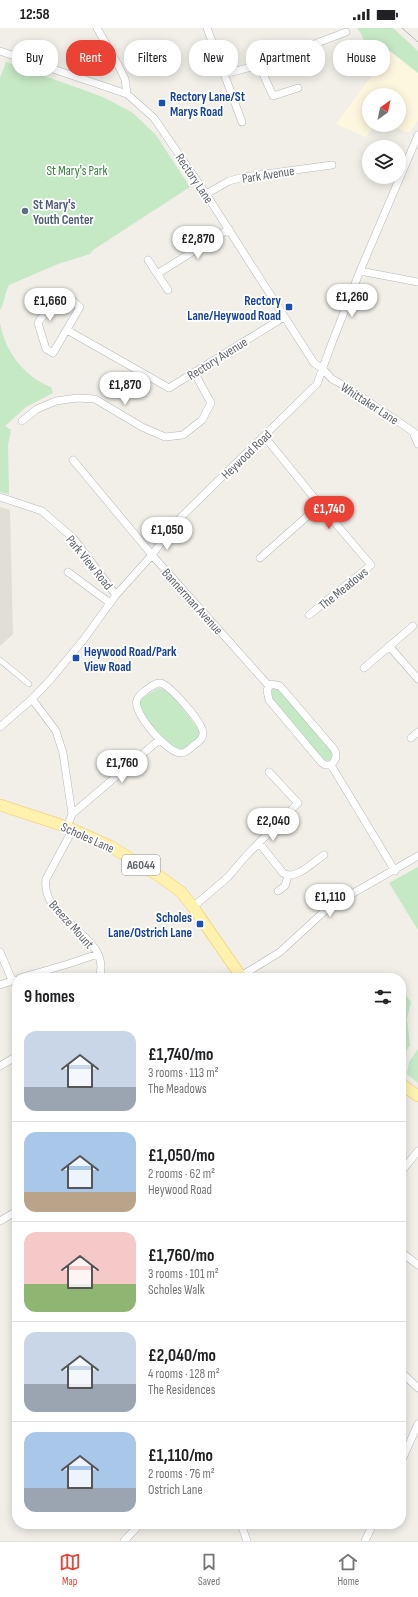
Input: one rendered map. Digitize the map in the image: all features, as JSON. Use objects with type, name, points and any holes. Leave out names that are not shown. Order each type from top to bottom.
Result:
[{"type":"main road","name":"Scholes Lane","points":[[0,805],[71,823],[162,878],[181,892],[193,906],[239,973]]},
{"type":"main road","points":[[406,1088],[418,1096]]},
{"type":"street","points":[[0,51],[127,94],[125,79],[97,28]]},
{"type":"street","points":[[207,28],[211,40]]},
{"type":"street","points":[[325,40],[346,32]]},
{"type":"street","points":[[225,76],[242,122]]},
{"type":"street","points":[[263,76],[273,96],[298,88]]},
{"type":"street","name":"Rectory Lane","points":[[127,94],[154,118],[229,229],[314,363],[323,369]]},
{"type":"street","name":"Heywood Road","points":[[0,727],[32,699],[36,691],[74,650],[116,595],[152,555],[177,521],[317,384],[360,271],[418,135]]},
{"type":"street","name":"Park Avenue","points":[[206,194],[229,181],[244,177],[332,165]]},
{"type":"street","points":[[157,274],[229,229]]},
{"type":"street","points":[[148,260],[168,290]]},
{"type":"street","points":[[360,271],[418,282]]},
{"type":"street","points":[[74,302],[80,307],[67,330],[53,353],[46,349],[38,323],[42,316],[50,309],[74,302]]},
{"type":"street","name":"Rectory Avenue","points":[[67,330],[169,388],[284,317]]},
{"type":"street","name":"Whittaker Lane","points":[[323,369],[332,379],[350,389],[415,434]]},
{"type":"street","points":[[22,421],[37,409],[56,401],[77,398],[95,399],[142,427],[165,437],[182,435],[202,420],[211,403],[194,372]]},
{"type":"street","points":[[415,434],[418,444]]},
{"type":"street","name":"The Meadows","points":[[264,436],[371,565],[309,615]]},
{"type":"street","name":"Bannerman Avenue","points":[[73,460],[152,555],[269,686],[275,684],[280,686],[332,747],[336,754],[336,758],[331,764]]},
{"type":"street","name":"Park View Road","points":[[0,497],[42,511],[74,538],[116,595]]},
{"type":"street","points":[[260,558],[320,505]]},
{"type":"street","points":[[68,572],[110,603]]},
{"type":"street","points":[[364,668],[413,626]]},
{"type":"street","points":[[389,646],[418,680]]},
{"type":"street","points":[[0,660],[29,684]]},
{"type":"street","points":[[161,683],[168,687],[179,698],[192,714],[204,734],[202,740],[180,754],[170,749],[159,740],[140,713],[136,700],[154,684],[161,683]]},
{"type":"street","points":[[269,686],[267,690],[268,700],[321,762],[325,765],[331,764],[395,871]]},
{"type":"street","points":[[32,699],[56,731],[63,753],[71,823]]},
{"type":"street","points":[[410,738],[418,732]]},
{"type":"street","points":[[71,823],[159,740]]},
{"type":"street","points":[[193,906],[228,877],[298,803],[269,772]]},
{"type":"street","name":"Breeze Mount","points":[[71,823],[45,884],[52,906],[89,940],[98,954],[101,965],[100,973]]},
{"type":"street","points":[[259,843],[283,873],[288,876],[296,874],[324,855]]},
{"type":"street","points":[[248,973],[280,952],[329,907],[395,871],[418,856]]},
{"type":"street","points":[[278,891],[285,886],[288,876]]},
{"type":"street","points":[[0,952],[12,976]]},
{"type":"street","points":[[38,973],[98,954]]},
{"type":"street","points":[[0,985],[12,981]]},
{"type":"street","points":[[0,1066],[12,1059]]},
{"type":"street","points":[[406,1166],[418,1151]]},
{"type":"street","points":[[0,1221],[12,1214]]},
{"type":"street","points":[[406,1256],[418,1265]]},
{"type":"street","points":[[406,1377],[418,1388]]},
{"type":"street","points":[[406,1451],[418,1424]]},
{"type":"street","points":[[124,1541],[135,1529]]},
{"type":"street","points":[[242,1529],[246,1541]]},
{"type":"street","points":[[365,1541],[371,1529]]},
{"type":"shaded area","points":[[390,51],[418,73],[418,120],[409,133],[406,132],[406,88],[363,88],[372,76],[390,76]]},
{"type":"shaded area","points":[[362,89],[362,132],[369,132],[366,137],[336,124]]},
{"type":"shaded area","points":[[0,507],[10,510],[13,634],[0,646]]},
{"type":"green space","points":[[357,28],[393,28],[418,51],[418,73],[390,51],[390,40],[364,40]]},
{"type":"green space","name":"St Mary's Park","points":[[6,62],[12,64],[12,76],[45,76],[103,97],[133,113],[156,135],[190,187],[93,250],[90,254],[58,264],[9,285],[0,310],[0,78]]},
{"type":"green space","points":[[0,323],[6,343],[17,362],[32,377],[51,387],[53,393],[26,407],[5,426],[11,430],[8,445],[9,494],[0,492]]},
{"type":"green space","points":[[275,687],[279,689],[332,752],[331,761],[324,760],[272,698],[272,689]]},
{"type":"green space","points":[[158,688],[163,689],[174,699],[200,731],[200,736],[182,751],[175,749],[162,740],[151,726],[139,705],[142,698]]},
{"type":"green space","points":[[418,867],[418,930],[389,883]]},
{"type":"green space","points":[[406,996],[411,1002],[407,1019],[410,1045],[406,1051]]},
{"type":"green space","points":[[418,1049],[418,1083],[407,1074],[409,1062]]},
{"type":"tram line","points":[[402,28],[418,42]]},
{"type":"place","name":"Rectory Lane/St Marys Road","points":[[162,103]]},
{"type":"place","name":"St Mary's Youth Center","points":[[25,211]]},
{"type":"place","name":"Rectory Lane/Heywood Road","points":[[289,307]]},
{"type":"place","name":"Heywood Road/Park View Road","points":[[76,658]]},
{"type":"place","name":"Scholes Lane/Ostrich Lane","points":[[200,924]]}]
